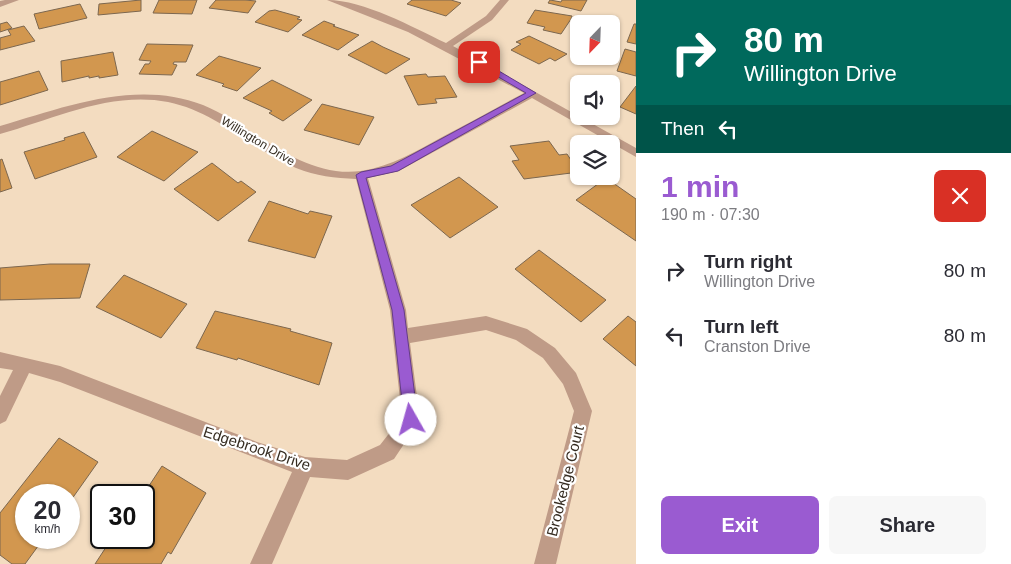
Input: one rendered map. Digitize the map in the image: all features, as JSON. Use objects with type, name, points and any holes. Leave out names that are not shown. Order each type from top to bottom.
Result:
[{"type":"street","points":[[0,4],[14,0]]},
{"type":"street","points":[[331,0],[390,21],[447,46],[636,153]]},
{"type":"street","points":[[447,46],[490,18],[505,0]]},
{"type":"street","name":"Willington Drive","points":[[0,130],[98,101],[148,97],[167,99],[213,114],[302,167],[337,176],[361,175],[380,173],[395,168],[532,93]]},
{"type":"street","name":"Edgebrook Drive","points":[[0,360],[24,364],[60,374],[248,448],[305,467],[348,470],[386,452],[411,420],[398,310],[361,175]]},
{"type":"street","name":"Brookedge Court","points":[[401,337],[486,323],[521,334],[549,353],[570,379],[583,411],[545,564]]},
{"type":"street","points":[[0,415],[24,364]]},
{"type":"street","points":[[261,564],[305,467]]},
{"type":"building","points":[[141,0],[141,11],[98,15],[99,4]]},
{"type":"building","points":[[159,0],[197,0],[192,14],[153,13]]},
{"type":"building","points":[[216,0],[256,1],[248,13],[209,8]]},
{"type":"building","points":[[412,0],[451,0],[461,3],[446,16],[407,4]]},
{"type":"building","points":[[550,0],[561,2],[562,0],[587,0],[581,11],[548,3]]},
{"type":"building","points":[[80,4],[87,18],[39,29],[34,14]]},
{"type":"building","points":[[275,10],[300,17],[297,19],[302,20],[288,32],[255,22],[269,11]]},
{"type":"building","points":[[535,10],[570,16],[570,20],[561,34],[543,30],[545,27],[527,23]]},
{"type":"building","points":[[324,21],[359,35],[338,50],[302,35]]},
{"type":"building","points":[[7,22],[12,28],[0,32],[0,24]]},
{"type":"building","points":[[634,24],[636,24],[636,44],[627,42]]},
{"type":"building","points":[[24,26],[35,41],[0,50],[0,38],[11,35],[8,30]]},
{"type":"building","points":[[529,36],[567,54],[555,61],[550,58],[539,64],[511,50],[521,44],[516,42]]},
{"type":"building","points":[[372,41],[410,59],[386,74],[348,55]]},
{"type":"building","points":[[147,44],[193,45],[186,62],[174,62],[173,64],[177,65],[172,75],[139,74],[145,64],[149,64],[151,61],[139,60]]},
{"type":"building","points":[[625,49],[636,52],[636,76],[617,71]]},
{"type":"building","points":[[113,52],[118,75],[99,78],[99,76],[89,78],[89,76],[62,82],[61,61]]},
{"type":"building","points":[[219,56],[261,68],[237,91],[222,86],[224,84],[196,75]]},
{"type":"building","points":[[39,71],[48,90],[0,105],[0,82]]},
{"type":"building","points":[[426,74],[428,77],[445,76],[457,97],[435,99],[437,103],[418,105],[404,76]]},
{"type":"building","points":[[272,80],[312,100],[283,121],[269,113],[272,111],[243,98]]},
{"type":"building","points":[[636,86],[636,114],[620,107]]},
{"type":"building","points":[[322,104],[374,117],[359,145],[304,130]]},
{"type":"building","points":[[152,131],[198,152],[164,181],[117,157]]},
{"type":"building","points":[[84,132],[97,157],[35,179],[24,152],[65,140],[64,138]]},
{"type":"building","points":[[549,141],[559,155],[567,154],[570,158],[570,173],[524,179],[512,161],[519,160],[510,146]]},
{"type":"building","points":[[2,159],[12,188],[0,192],[0,160]]},
{"type":"building","points":[[212,163],[238,183],[241,181],[256,192],[218,221],[174,189]]},
{"type":"building","points":[[459,177],[498,207],[450,238],[411,205]]},
{"type":"building","points":[[596,185],[616,185],[636,199],[636,241],[576,200]]},
{"type":"building","points":[[269,201],[308,214],[310,211],[332,216],[315,258],[248,241]]},
{"type":"building","points":[[539,250],[606,300],[581,322],[515,269]]},
{"type":"building","points":[[50,264],[90,264],[80,298],[0,300],[0,268]]},
{"type":"building","points":[[124,275],[187,304],[161,338],[96,307]]},
{"type":"building","points":[[215,311],[291,329],[290,331],[332,343],[319,385],[238,358],[237,360],[196,348]]},
{"type":"building","points":[[628,316],[636,322],[636,366],[603,339]]},
{"type":"building","points":[[59,438],[98,462],[80,487],[80,484],[23,484]]},
{"type":"building","points":[[162,466],[206,493],[171,554],[168,552],[161,564],[95,564],[105,549],[155,549],[155,484],[150,484]]},
{"type":"building","points":[[15,494],[15,549],[36,549],[25,564],[12,564],[0,555],[0,513]]},
{"type":"route","points":[[411,420],[398,310],[361,175],[380,173],[395,168],[532,93],[479,62]]}]
